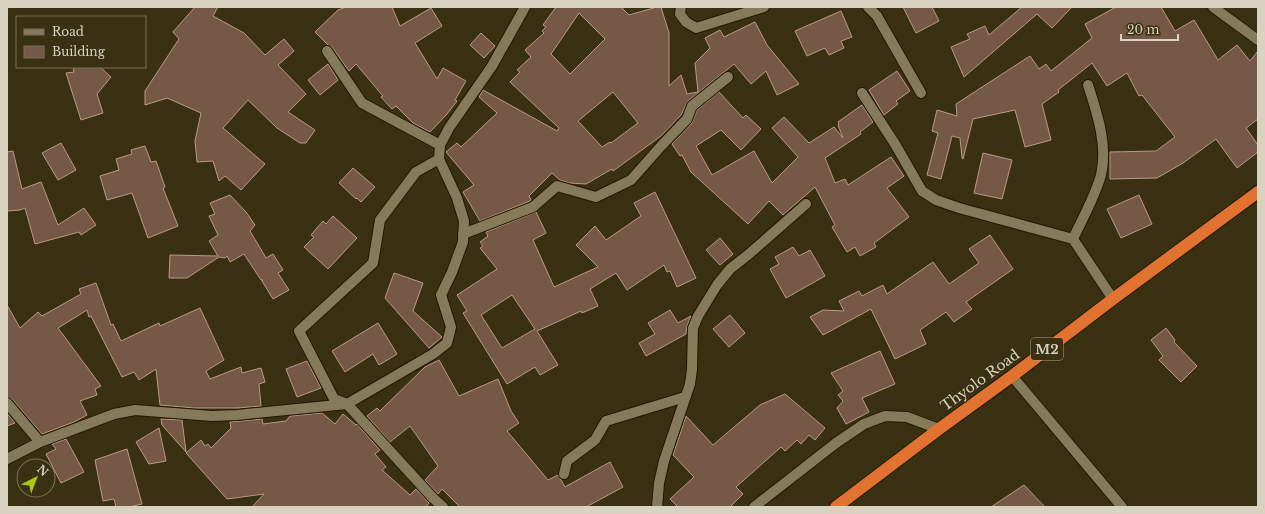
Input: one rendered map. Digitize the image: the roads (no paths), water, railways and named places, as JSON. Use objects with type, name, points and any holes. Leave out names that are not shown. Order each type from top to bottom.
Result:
[{"type":"highway","name":"Thyolo Road","points":[[836,507],[939,428],[1012,376],[1258,192]]},
{"type":"street","points":[[7,459],[40,442],[114,414],[135,410],[212,416],[237,415],[347,404],[433,354],[447,343],[451,327],[441,295],[452,272],[463,242],[464,221],[457,198],[439,159],[440,145],[449,128],[492,66],[525,7]]},
{"type":"street","points":[[682,7],[680,14],[686,22],[696,28],[764,7]]},
{"type":"street","points":[[868,7],[877,16],[922,93]]},
{"type":"street","points":[[1213,7],[1258,40]]},
{"type":"street","points":[[327,51],[362,103],[440,145]]},
{"type":"street","points":[[463,234],[533,207],[557,186],[596,197],[631,180],[687,119],[692,106],[728,77]]},
{"type":"street","points":[[1073,239],[1093,196],[1101,174],[1103,150],[1097,114],[1088,85]]},
{"type":"street","points":[[862,93],[895,144],[922,191],[936,200],[959,208],[1073,239],[1113,299]]},
{"type":"street","points":[[439,159],[416,172],[380,220],[373,263],[300,331],[334,398],[347,404],[443,507]]},
{"type":"street","points":[[657,507],[659,483],[664,461],[690,384],[693,328],[698,316],[717,285],[730,269],[806,204]]},
{"type":"street","points":[[1012,376],[1122,507]]},
{"type":"street","points":[[564,474],[567,461],[595,440],[606,421],[685,397]]},
{"type":"street","points":[[7,403],[40,442]]},
{"type":"street","points":[[754,507],[836,443],[864,424],[885,416],[907,417],[939,428]]}]
